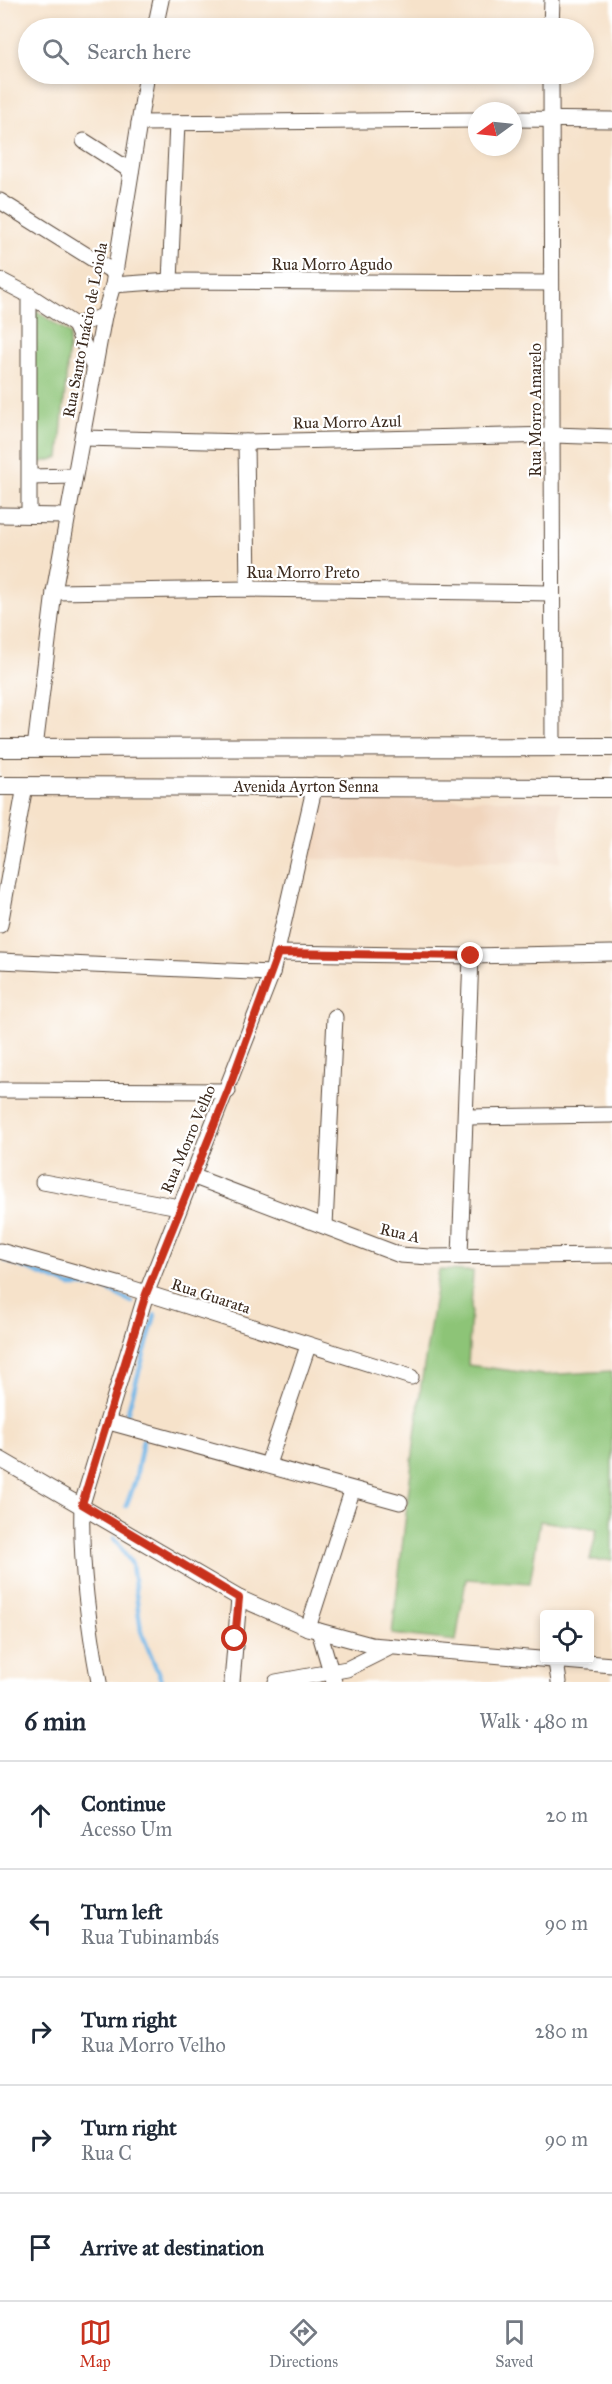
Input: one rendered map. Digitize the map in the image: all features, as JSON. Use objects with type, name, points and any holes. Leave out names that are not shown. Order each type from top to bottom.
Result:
[{"type":"main road","points":[[0,748],[612,747]]},
{"type":"main road","name":"Avenida Ayrton Senna","points":[[0,786],[315,785],[612,788]]},
{"type":"street","points":[[157,18],[160,0]]},
{"type":"street","points":[[551,18],[552,0]]},
{"type":"street","name":"Rua Santo Inácio de Loiola","points":[[35,748],[54,592],[66,516],[83,438],[104,316],[114,279],[145,84]]},
{"type":"street","name":"Rua Morro Amarelo","points":[[551,84],[554,435],[553,746]]},
{"type":"street","points":[[522,119],[612,120]]},
{"type":"street","points":[[139,123],[468,120]]},
{"type":"street","points":[[170,281],[177,123]]},
{"type":"street","points":[[84,141],[131,171]]},
{"type":"street","points":[[0,201],[114,279]]},
{"type":"street","name":"Rua Morro Agudo","points":[[114,279],[551,283]]},
{"type":"street","points":[[0,280],[29,295],[75,326],[95,370]]},
{"type":"street","points":[[29,295],[31,477],[29,515]]},
{"type":"street","points":[[75,326],[104,316]]},
{"type":"street","name":"Rua Morro Azul","points":[[83,438],[246,442],[554,435],[612,437]]},
{"type":"street","points":[[246,442],[248,589]]},
{"type":"street","points":[[31,477],[74,476]]},
{"type":"street","points":[[0,515],[66,516]]},
{"type":"street","name":"Rua Morro Preto","points":[[54,592],[248,589],[552,593]]},
{"type":"street","name":"Rua Morro Velho","points":[[99,1682],[83,1565],[82,1504],[109,1422],[146,1294],[179,1207],[228,1091],[272,973],[315,785]]},
{"type":"street","points":[[0,925],[25,786]]},
{"type":"street","points":[[278,953],[471,956],[612,954]]},
{"type":"street","points":[[460,1256],[467,1117],[471,956]]},
{"type":"street","points":[[0,961],[272,973]]},
{"type":"street","points":[[325,1226],[335,1017]]},
{"type":"street","points":[[0,1090],[228,1091]]},
{"type":"street","points":[[467,1117],[612,1115]]},
{"type":"street","name":"Rua A","points":[[192,1176],[400,1255],[612,1255]]},
{"type":"street","points":[[43,1182],[179,1207]]},
{"type":"street","name":"Rua Guarata","points":[[0,1251],[411,1377]]},
{"type":"street","points":[[268,1464],[308,1346]]},
{"type":"street","points":[[109,1422],[268,1464],[352,1491],[400,1502]]},
{"type":"street","points":[[0,1459],[82,1504],[239,1598],[314,1629],[371,1645],[540,1661]]},
{"type":"street","points":[[332,1677],[314,1629],[352,1491]]},
{"type":"street","points":[[232,1682],[239,1598]]},
{"type":"street","points":[[276,1682],[332,1677],[391,1647]]},
{"type":"street","points":[[556,1664],[559,1682]]},
{"type":"street","points":[[593,1664],[612,1665]]},
{"type":"shaded area","points":[[319,797],[560,801],[561,862],[308,859]]},
{"type":"green space","points":[[31,307],[70,334],[59,458],[37,463]]},
{"type":"green space","points":[[439,1270],[473,1271],[468,1365],[543,1375],[612,1371],[612,1560],[590,1560],[597,1529],[540,1521],[530,1583],[466,1579],[456,1641],[392,1634],[421,1385]]},
{"type":"waterway","points":[[5,1260],[70,1286],[100,1286],[132,1302]]},
{"type":"waterway","points":[[127,1414],[155,1315]]},
{"type":"waterway","points":[[126,1506],[135,1482],[143,1440]]},
{"type":"waterway","points":[[114,1538],[132,1564],[141,1631],[162,1682]]},
{"type":"route","points":[[235,1639],[239,1598],[82,1504],[109,1422],[146,1294],[179,1207],[228,1091],[278,953],[471,956]]}]
